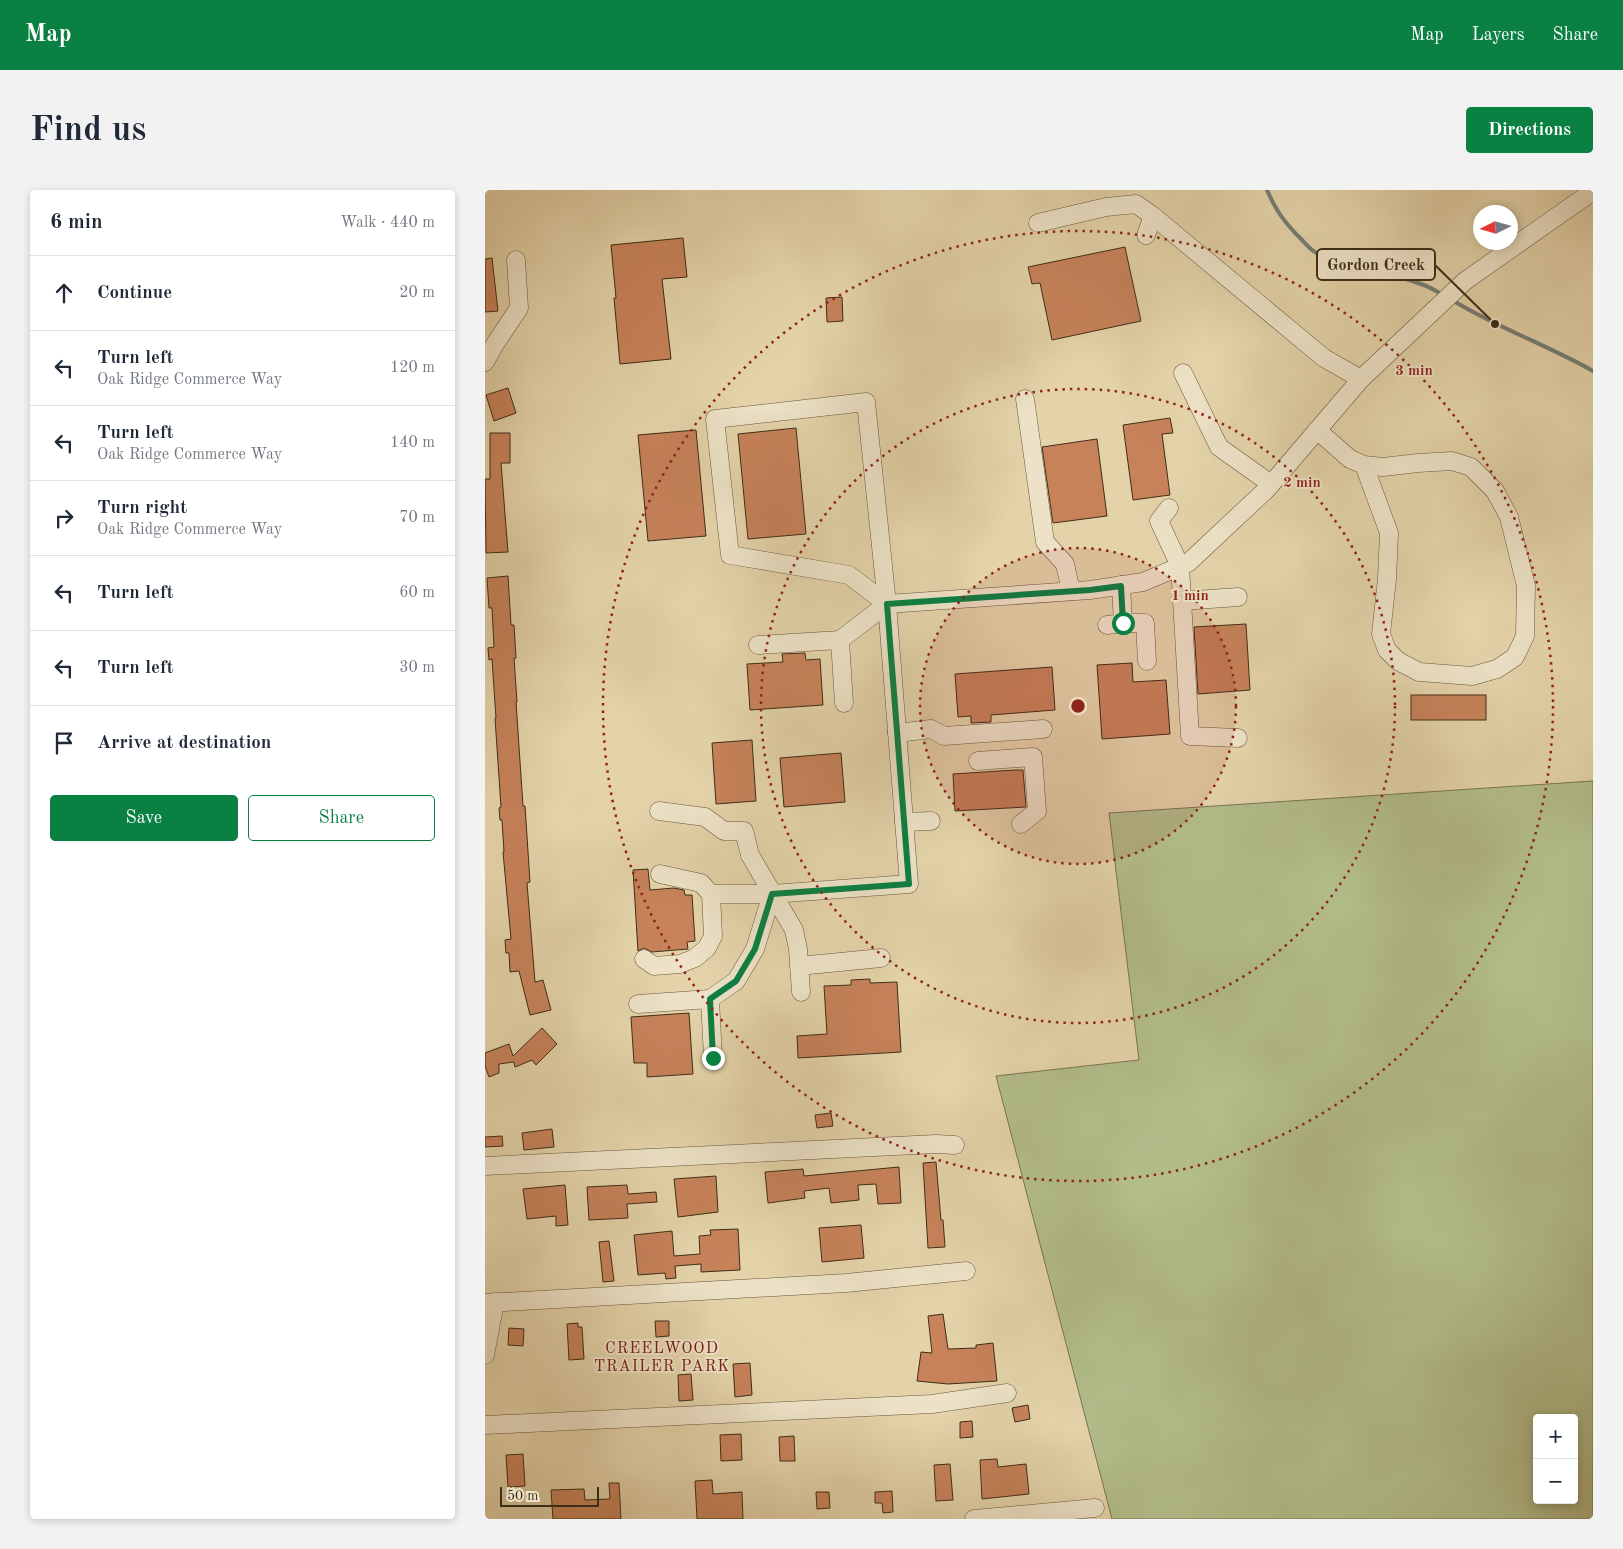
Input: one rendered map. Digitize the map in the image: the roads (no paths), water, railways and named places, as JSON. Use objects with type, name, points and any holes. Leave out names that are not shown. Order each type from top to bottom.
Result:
[{"type":"street","points":[[758,645],[840,640],[887,604],[1121,586],[1143,582],[1188,562],[1271,484],[1361,378],[1465,281],[1593,191]]},
{"type":"street","points":[[1038,223],[1106,207],[1136,204],[1325,358],[1361,378]]},
{"type":"street","points":[[1146,236],[1153,216]]},
{"type":"street","points":[[485,362],[519,308],[516,260]]},
{"type":"street","points":[[1183,373],[1219,447],[1271,484]]},
{"type":"street","points":[[1025,398],[1045,542],[1065,564],[1071,591]]},
{"type":"street","points":[[711,894],[772,894],[909,884],[887,604],[866,402],[715,419],[730,555],[849,575],[887,604]]},
{"type":"street","points":[[1317,430],[1350,459],[1364,465],[1383,467],[1418,462],[1452,461],[1471,467],[1495,491],[1509,517],[1526,586],[1525,636],[1515,657],[1497,669],[1472,676],[1419,672],[1398,661],[1387,650],[1381,634],[1387,579],[1389,533],[1364,465]]},
{"type":"street","points":[[1169,508],[1159,521],[1180,566],[1190,736],[1238,738]]},
{"type":"street","points":[[1121,586],[1115,624],[1145,623],[1147,661]]},
{"type":"street","points":[[1182,601],[1238,597]]},
{"type":"street","points":[[840,640],[844,703]]},
{"type":"street","points":[[897,733],[931,730],[944,736],[1043,729]]},
{"type":"street","points":[[978,762],[1033,757],[1037,811],[1021,824]]},
{"type":"street","points":[[659,811],[705,817],[724,831],[744,831],[750,855],[794,930],[801,992]]},
{"type":"street","points":[[904,822],[931,821]]},
{"type":"street","points":[[644,959],[654,966],[680,964],[695,958],[707,948],[713,936],[711,894],[701,883],[660,874]]},
{"type":"street","points":[[638,1004],[710,999],[736,981],[755,949],[772,894]]},
{"type":"street","points":[[799,966],[881,958]]},
{"type":"street","points":[[710,999],[713,1058]]},
{"type":"street","points":[[485,1166],[926,1144],[955,1145]]},
{"type":"street","points":[[485,1355],[490,1303],[845,1283],[966,1271]]},
{"type":"street","points":[[485,1425],[932,1404],[1007,1393]]},
{"type":"street","points":[[974,1519],[1095,1508]]},
{"type":"waterway","points":[[1267,190],[1277,211],[1295,233],[1315,252],[1341,264],[1412,281],[1438,292]]},
{"type":"waterway","points":[[1457,303],[1593,371]]},
{"type":"place","name":"Gordon Creek","points":[[1495,324]]},
{"type":"district","name":"CREELWOOD TRAILER PARK","points":[[662,1358]]}]
